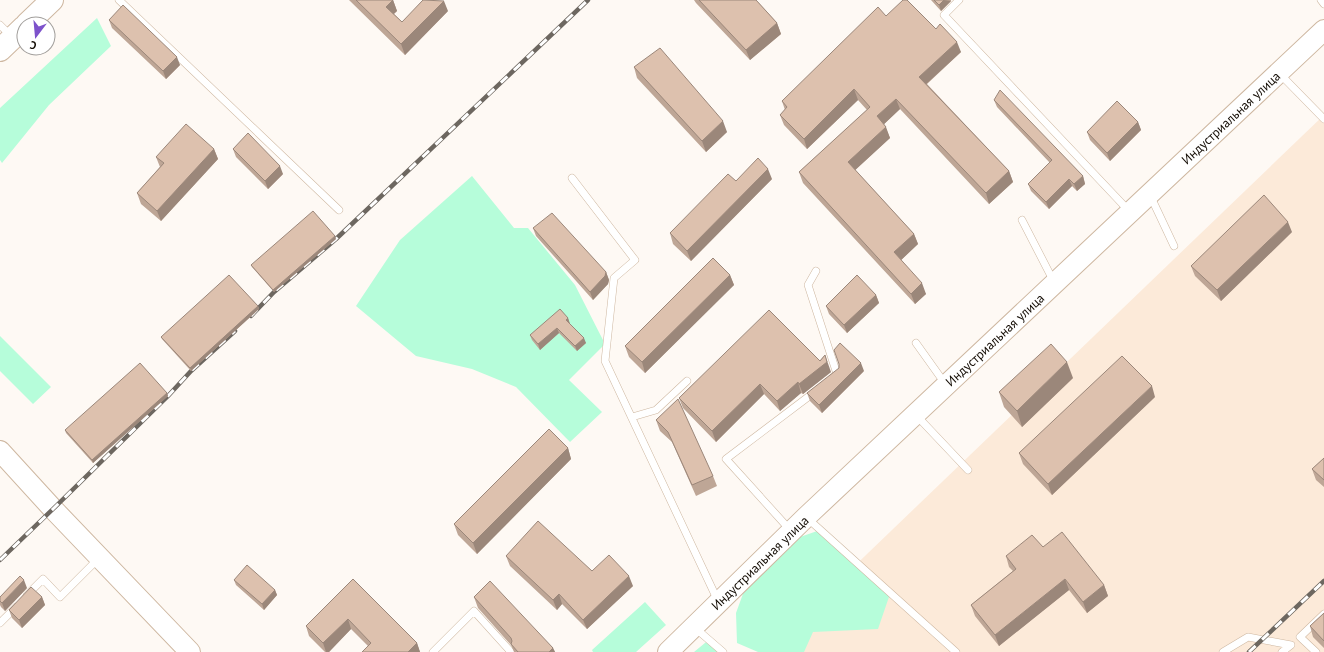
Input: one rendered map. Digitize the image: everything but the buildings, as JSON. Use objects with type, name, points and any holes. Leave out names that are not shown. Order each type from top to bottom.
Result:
[{"type":"main road","points":[[13,33],[52,0]]},
{"type":"main road","name":"Индустриальная улица","points":[[668,652],[791,531],[1324,30]]},
{"type":"main road","points":[[0,451],[190,652]]},
{"type":"lane","points":[[119,0],[339,210]]},
{"type":"lane","points":[[959,0],[944,15],[1130,212]]},
{"type":"lane","points":[[1321,0],[1324,4]]},
{"type":"lane","points":[[1278,73],[1324,119]]},
{"type":"lane","points":[[572,178],[635,260],[614,278],[605,361],[718,603]]},
{"type":"lane","points":[[1150,194],[1174,246]]},
{"type":"lane","points":[[1022,220],[1055,283]]},
{"type":"lane","points":[[791,531],[726,459],[837,374],[808,285],[816,271]]},
{"type":"lane","points":[[916,343],[946,385]]},
{"type":"lane","points":[[632,417],[656,410],[687,381]]},
{"type":"lane","points":[[916,414],[968,470]]},
{"type":"lane","points":[[806,517],[956,652]]},
{"type":"lane","points":[[0,623],[42,579],[60,597],[100,558]]},
{"type":"lane","points":[[433,652],[474,611],[511,652]]},
{"type":"lane","points":[[1316,652],[1300,637],[1324,614]]},
{"type":"lane","points":[[694,627],[723,652]]},
{"type":"lane","points":[[1223,652],[1248,637],[1291,645],[1282,652]]},
{"type":"shaded area","points":[[1324,115],[1324,652],[765,652]]},
{"type":"green space","points":[[97,18],[111,46],[49,105],[2,163],[0,160],[0,108]]},
{"type":"green space","points":[[472,176],[514,228],[528,228],[575,285],[605,344],[569,380],[602,412],[570,442],[516,387],[472,369],[416,356],[356,306],[400,240]]},
{"type":"green space","points":[[0,336],[51,387],[33,404],[0,371]]},
{"type":"green space","points":[[823,529],[891,591],[878,629],[813,632],[804,652],[758,652],[737,643],[736,613],[744,591],[800,537]]},
{"type":"green space","points":[[645,602],[666,625],[636,652],[593,652],[592,650]]},
{"type":"green space","points":[[711,638],[727,652],[694,652]]},
{"type":"railway","points":[[251,316],[274,292],[336,239],[588,0]]},
{"type":"railway","points":[[0,560],[168,396],[191,371],[235,331]]},
{"type":"railway","points":[[1249,652],[1324,581]]}]
